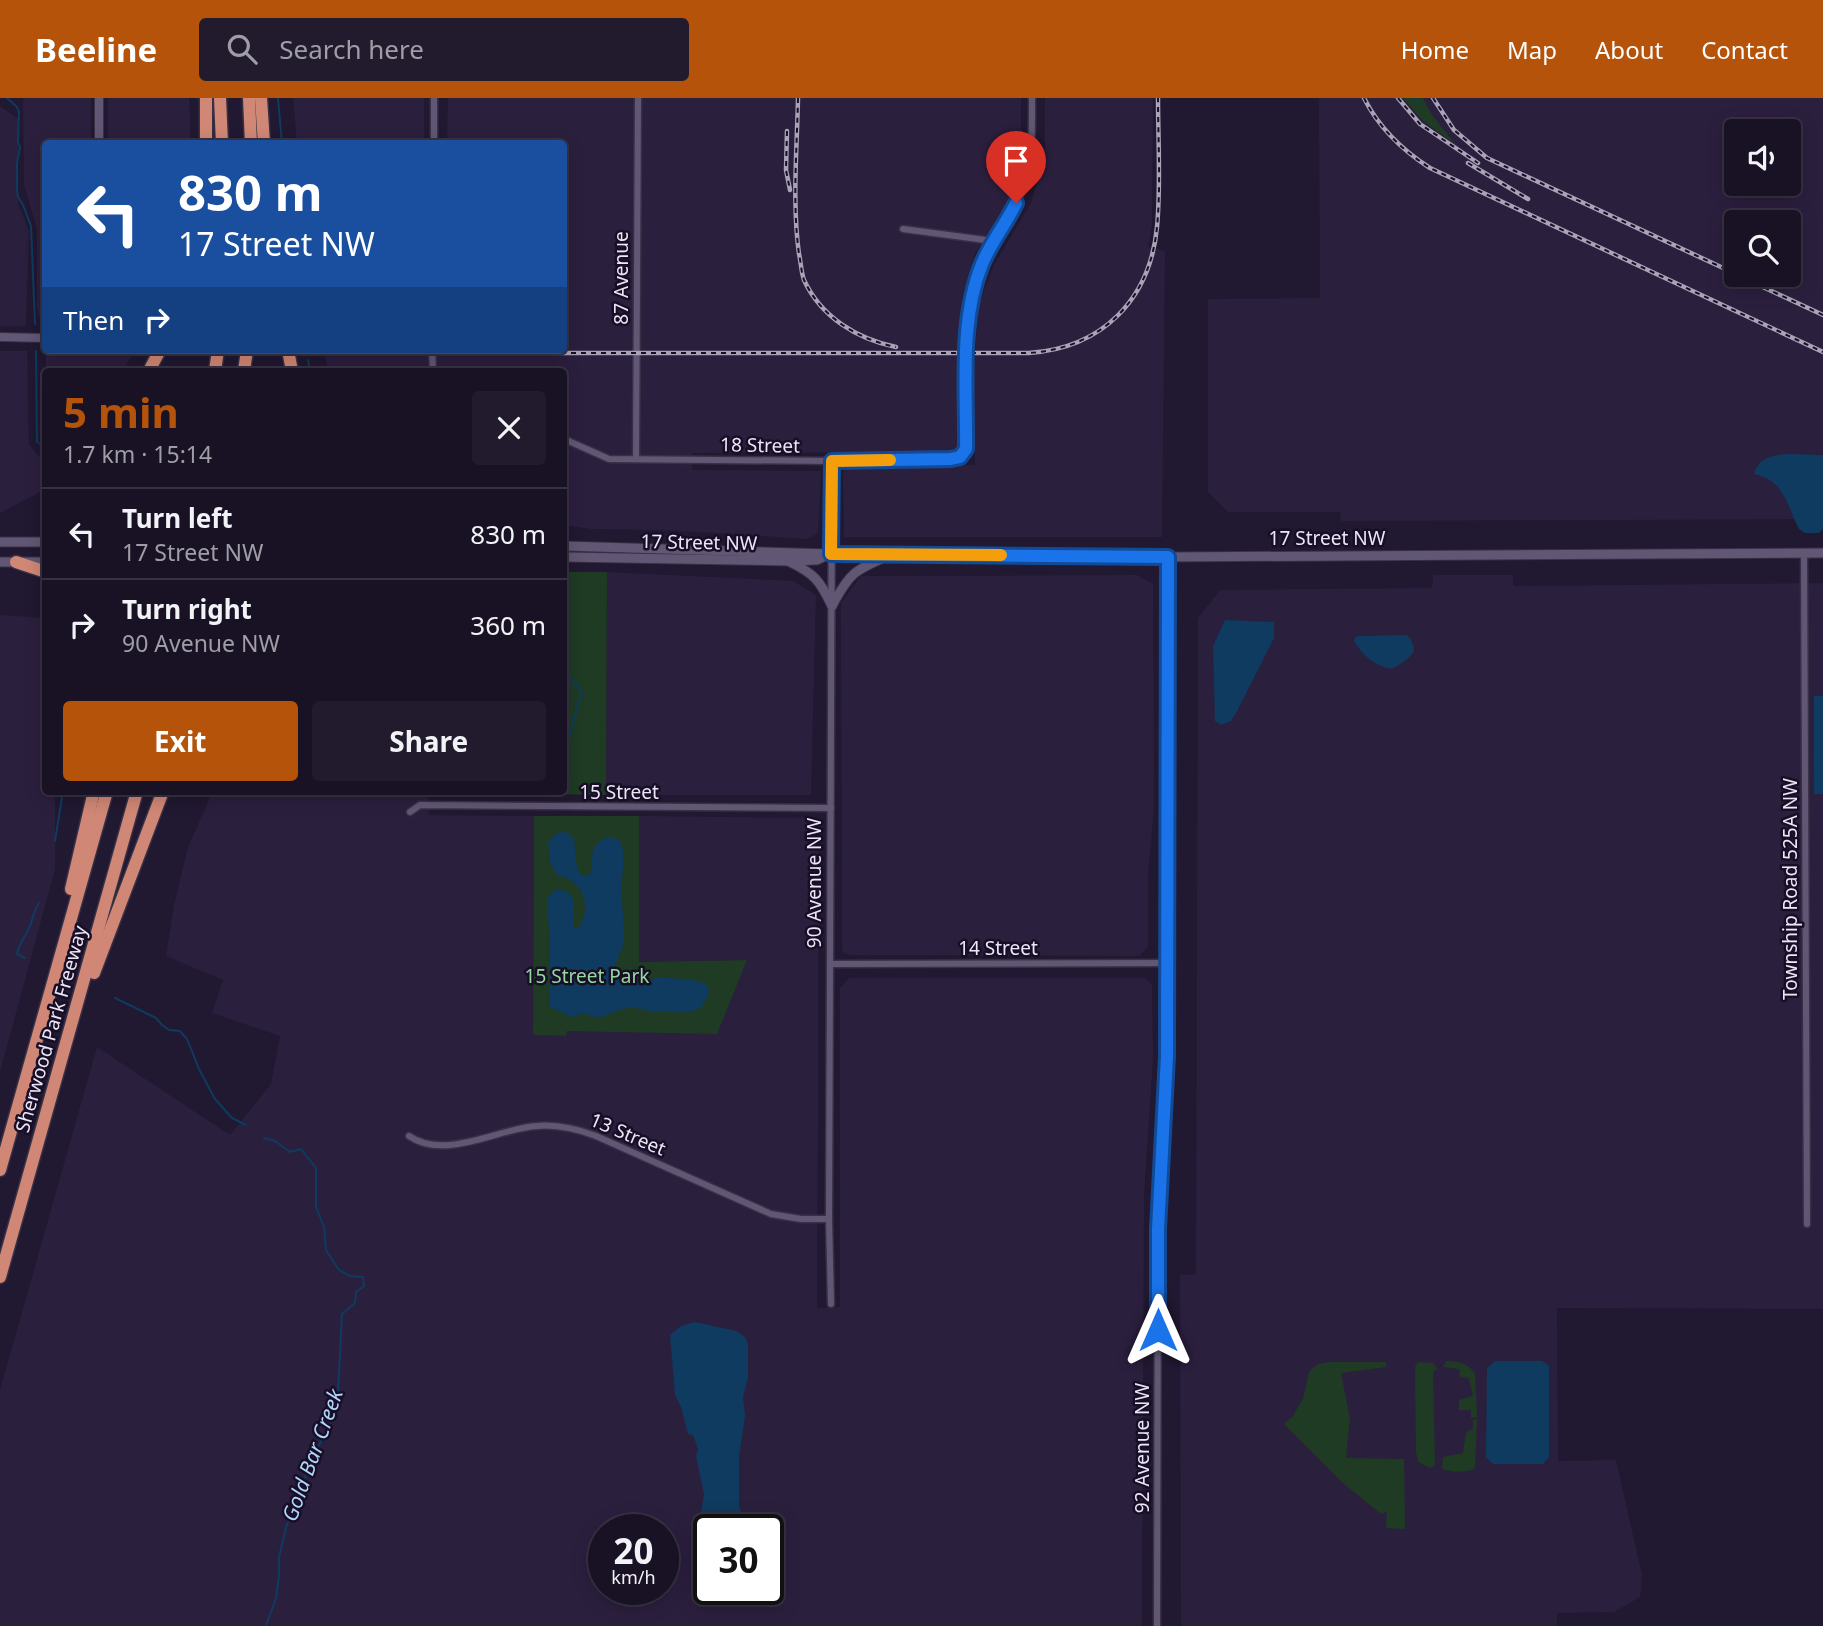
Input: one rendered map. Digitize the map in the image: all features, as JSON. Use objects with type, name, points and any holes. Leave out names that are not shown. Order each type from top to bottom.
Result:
[{"type":"highway","points":[[206,98],[206,140]]},
{"type":"highway","points":[[220,98],[222,140]]},
{"type":"highway","points":[[249,98],[251,140]]},
{"type":"highway","points":[[261,98],[264,140]]},
{"type":"highway","points":[[16,562],[42,571]]},
{"type":"highway","points":[[49,997],[54,957],[93,795]]},
{"type":"highway","name":"Sherwood Park Freeway","points":[[0,1170],[106,795]]},
{"type":"highway","name":"Sherwood Park Freeway","points":[[0,1277],[136,795]]},
{"type":"highway","points":[[74,1014],[100,961],[146,830],[161,795]]},
{"type":"main road","points":[[0,542],[42,542]]},
{"type":"main road","name":"17 Street NW","points":[[567,546],[831,554],[1168,557],[1823,553]]},
{"type":"main road","name":"17 Street NW","points":[[567,557],[788,561],[817,560],[831,554]]},
{"type":"main road","points":[[832,606],[844,584],[857,569],[891,554]]},
{"type":"main road","points":[[788,561],[812,573],[823,586],[832,606]]},
{"type":"main road","points":[[0,562],[42,562]]},
{"type":"street","points":[[99,98],[99,140]]},
{"type":"street","points":[[433,140],[434,98]]},
{"type":"street","name":"87 Avenue","points":[[636,459],[638,98]]},
{"type":"street","points":[[903,229],[993,241],[1010,215],[1027,174],[1032,134],[1032,98]]},
{"type":"street","name":"18 Street","points":[[567,440],[609,459],[832,461],[960,457],[966,449],[968,323],[981,266],[993,241]]},
{"type":"street","points":[[0,337],[42,338]]},
{"type":"street","name":"90 Avenue NW","points":[[831,1304],[829,1219],[832,461]]},
{"type":"street","name":"Township Road 525A NW","points":[[1804,553],[1807,1224]]},
{"type":"street","name":"92 Avenue NW","points":[[1157,1626],[1158,1229],[1167,1056],[1168,557]]},
{"type":"street","name":"15 Street","points":[[410,812],[420,805],[831,808]]},
{"type":"street","name":"14 Street","points":[[830,964],[1167,963]]},
{"type":"street","name":"13 Street","points":[[409,1136],[426,1144],[467,1143],[527,1127],[567,1127],[596,1136],[771,1214],[788,1218],[829,1219]]},
{"type":"shaded area","points":[[23,98],[91,98],[91,140],[42,140],[42,327],[37,307],[37,230],[24,184]]},
{"type":"shaded area","points":[[108,98],[189,98],[191,140],[108,140]]},
{"type":"shaded area","points":[[293,98],[424,98],[424,140],[297,140]]},
{"type":"shaded area","points":[[448,98],[1021,98],[1021,160],[1012,191],[995,227],[975,253],[962,297],[957,445],[951,452],[692,453],[692,470],[821,471],[818,533],[807,539],[668,530],[591,529],[567,525],[567,368],[327,368],[325,354],[567,354],[567,140],[447,140]]},
{"type":"shaded area","points":[[1045,98],[1153,98],[1152,226],[1148,247],[1165,251],[1162,537],[844,537],[843,472],[849,467],[975,465],[974,379],[978,306],[994,265],[1031,203],[1045,148]]},
{"type":"shaded area","points":[[1319,98],[1823,98],[1823,519],[1341,521],[1340,512],[1228,512],[1208,492],[1208,299],[1320,298]]},
{"type":"shaded area","points":[[0,106],[18,119],[18,204],[29,231],[26,326],[0,326]]},
{"type":"shaded area","points":[[0,351],[27,351],[29,444],[42,460],[40,492],[0,513]]},
{"type":"shaded area","points":[[46,354],[133,354],[125,368],[46,368]]},
{"type":"shaded area","points":[[607,572],[793,581],[816,595],[811,795],[606,795]]},
{"type":"shaded area","points":[[1137,575],[1153,584],[1154,808],[1148,875],[1148,947],[1139,956],[844,953],[841,603],[861,576]]},
{"type":"shaded area","points":[[1433,575],[1513,575],[1513,586],[1823,583],[1823,1309],[1557,1308],[1558,1461],[1616,1460],[1642,1575],[1640,1597],[1614,1612],[1557,1613],[1557,1626],[1181,1626],[1180,1275],[1196,1274],[1198,618],[1220,590],[1432,588]]},
{"type":"shaded area","points":[[0,615],[42,618],[42,795],[55,795],[55,869],[0,1072]]},
{"type":"shaded area","points":[[211,795],[428,795],[429,815],[534,816],[533,1035],[566,1036],[567,1031],[746,960],[638,962],[639,816],[812,818],[819,823],[817,1308],[840,1307],[840,988],[849,978],[1145,978],[1152,985],[1153,1059],[1144,1195],[1142,1626],[0,1626],[0,1390],[97,1047],[230,1135],[271,1084],[280,1036],[212,1013],[223,980],[166,956],[174,905],[188,847]]},
{"type":"green space","points":[[1403,98],[1423,98],[1432,115],[1456,145],[1422,120]]},
{"type":"green space","points":[[567,572],[607,572],[606,795],[567,794]]},
{"type":"green space","name":"15 Street Park","points":[[534,816],[639,816],[639,962],[747,960],[717,1034],[567,1031],[566,1036],[533,1035]]},
{"type":"green space","points":[[1446,1361],[1462,1363],[1475,1374],[1477,1417],[1471,1418],[1471,1410],[1459,1410],[1459,1400],[1473,1396],[1469,1378],[1460,1377],[1459,1369],[1443,1367]]},
{"type":"green space","points":[[1386,1362],[1386,1367],[1341,1373],[1350,1419],[1346,1458],[1404,1459],[1405,1529],[1386,1528],[1387,1512],[1381,1514],[1344,1484],[1284,1424],[1293,1416],[1303,1399],[1309,1372],[1318,1364]]},
{"type":"green space","points":[[1418,1362],[1433,1363],[1437,1369],[1433,1372],[1435,1465],[1430,1468],[1418,1462],[1416,1452],[1415,1367]]},
{"type":"green space","points":[[1477,1419],[1475,1468],[1459,1472],[1442,1468],[1443,1457],[1463,1453],[1466,1432],[1473,1429],[1473,1420]]},
{"type":"water","points":[[1823,455],[1823,529],[1819,533],[1805,533],[1799,529],[1778,488],[1764,477],[1754,474],[1758,465],[1773,456]]},
{"type":"water","points":[[1225,620],[1274,622],[1274,638],[1236,713],[1231,721],[1221,725],[1215,721],[1213,646]]},
{"type":"water","points":[[1407,635],[1414,650],[1407,659],[1391,668],[1373,662],[1354,640],[1357,636]]},
{"type":"water","points":[[1814,696],[1823,696],[1823,794],[1814,794]]},
{"type":"water","points":[[565,831],[574,839],[577,868],[582,876],[590,874],[593,851],[605,838],[617,839],[621,844],[624,859],[621,890],[624,938],[615,974],[627,979],[649,982],[656,977],[693,980],[706,984],[709,993],[701,1008],[676,1012],[627,1008],[601,1017],[585,1013],[572,1017],[550,1007],[547,898],[556,889],[570,894],[574,903],[574,928],[579,927],[585,909],[581,891],[570,880],[556,874],[550,862],[548,843],[555,834]]},
{"type":"water","points":[[695,1322],[736,1331],[745,1337],[748,1344],[748,1377],[743,1397],[745,1416],[739,1457],[740,1514],[701,1514],[704,1494],[696,1456],[698,1449],[693,1435],[688,1434],[675,1395],[670,1335],[681,1326]]},
{"type":"water","points":[[1495,1361],[1542,1361],[1549,1366],[1549,1457],[1543,1464],[1493,1464],[1486,1457],[1487,1368]]},
{"type":"waterway","name":"Gold Bar Creek","points":[[7,98],[19,112],[17,190],[31,226],[35,324]]},
{"type":"waterway","points":[[278,98],[282,140]]},
{"type":"waterway","points":[[1415,98],[1417,102]]},
{"type":"waterway","name":"Gold Bar Creek","points":[[36,351],[37,442],[42,445]]},
{"type":"waterway","points":[[308,360],[309,368]]},
{"type":"waterway","points":[[567,674],[582,692],[567,744]]},
{"type":"waterway","name":"Gold Bar Creek","points":[[55,841],[62,795]]},
{"type":"waterway","name":"Gold Bar Creek","points":[[25,958],[17,954],[18,950],[39,903]]},
{"type":"waterway","name":"Gold Bar Creek","points":[[115,998],[156,1018],[169,1030],[180,1031],[187,1039],[215,1099],[232,1118],[246,1125]]},
{"type":"waterway","name":"Gold Bar Creek","points":[[264,1138],[275,1141],[290,1152],[301,1149],[316,1168],[316,1207],[324,1227],[326,1250],[339,1270],[350,1276],[363,1277],[364,1286],[356,1292],[355,1303],[342,1314],[338,1394],[329,1425],[308,1468],[296,1510],[287,1524],[279,1557],[276,1598],[266,1626]]},
{"type":"railway","points":[[798,98],[796,215],[804,280],[820,305],[842,324],[868,338],[896,347]]},
{"type":"railway","points":[[567,353],[1029,353],[1055,349],[1079,341],[1100,330],[1133,298],[1152,253],[1159,195],[1158,98]]},
{"type":"railway","points":[[1364,98],[1392,138],[1430,168],[1823,352]]},
{"type":"railway","points":[[1398,98],[1420,124],[1478,163]]},
{"type":"railway","points":[[1433,98],[1454,130],[1487,158],[1724,268]]},
{"type":"railway","points":[[787,131],[786,170],[790,190]]},
{"type":"railway","points":[[1468,163],[1528,199]]},
{"type":"railway","points":[[1763,287],[1823,315]]},
{"type":"slow traffic","points":[[890,460],[832,461],[831,554],[1001,555]]},
{"type":"route","points":[[1016,203],[981,266],[972,300],[968,323],[966,449],[960,457],[951,459],[832,461],[831,554],[1168,557],[1167,1056],[1158,1229],[1158,1330]]}]
